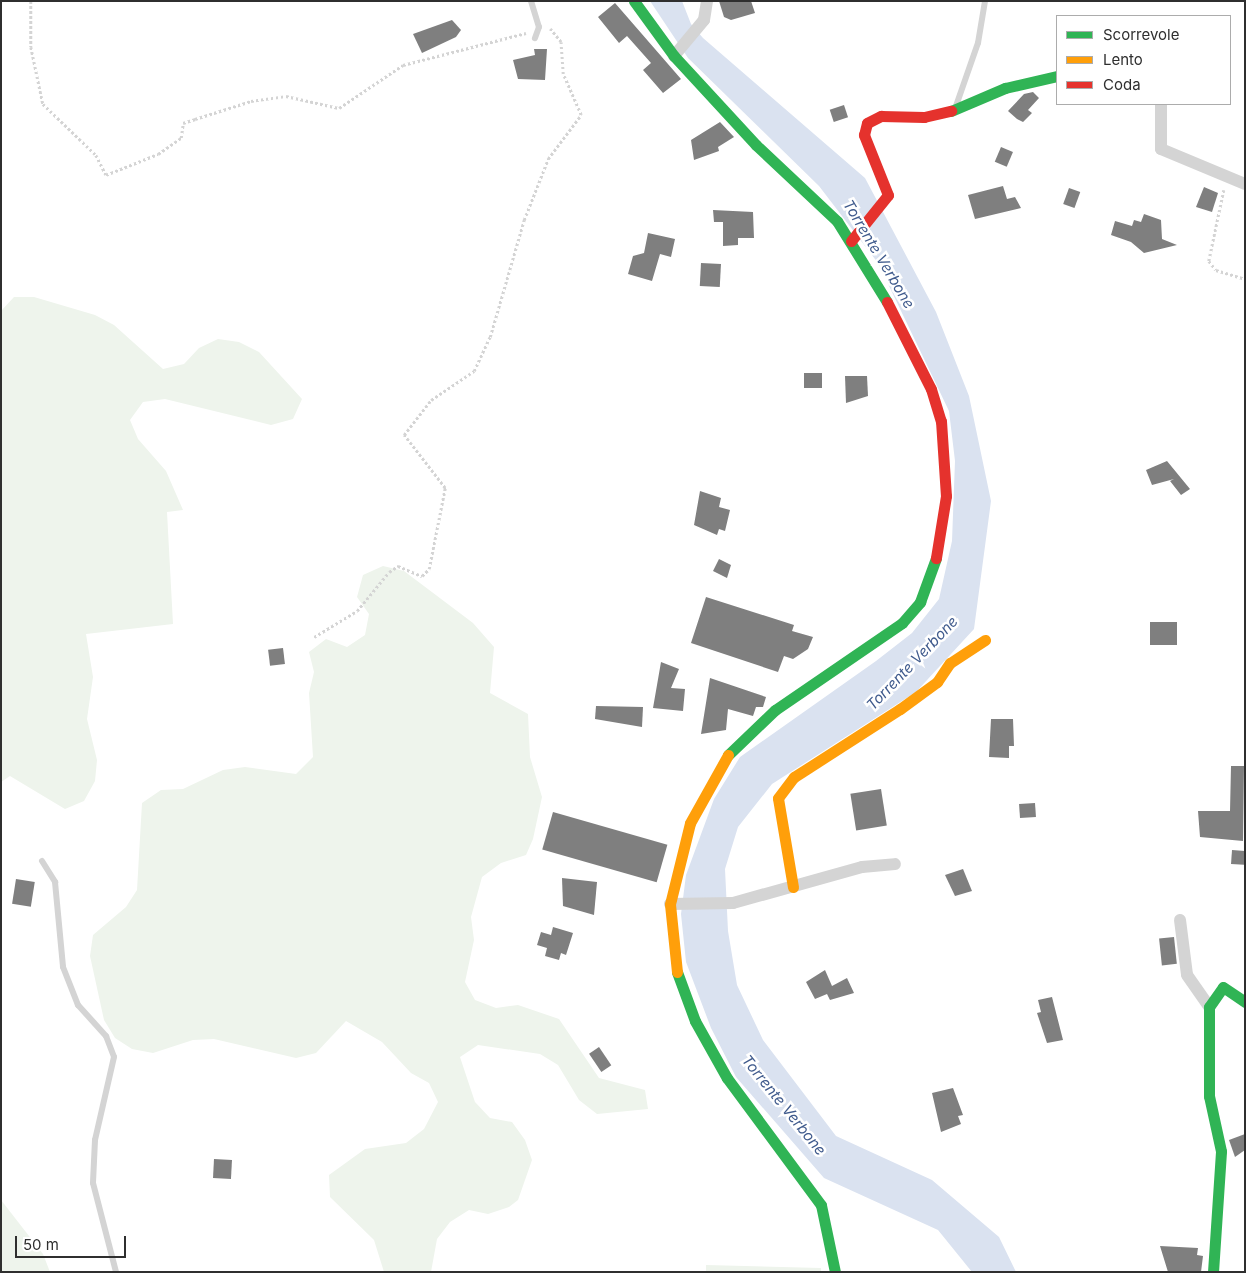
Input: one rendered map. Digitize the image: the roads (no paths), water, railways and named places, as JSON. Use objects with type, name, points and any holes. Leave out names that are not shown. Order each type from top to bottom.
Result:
[{"type":"main road","points":[[634,1],[756,145],[854,238],[913,353],[941,421],[946,496],[933,576],[920,602],[902,623],[775,710],[728,755],[690,823],[674,904],[676,970],[695,1021],[726,1078],[817,1198],[831,1242],[835,1272]]},
{"type":"main road","points":[[854,238],[888,195],[864,135],[866,123],[881,116],[924,116],[955,110],[1005,88],[1056,76]]},
{"type":"main road","points":[[793,887],[778,798],[794,777],[900,709],[937,682],[950,663],[985,640]]},
{"type":"main road","points":[[1213,1272],[1220,1151],[1209,1096],[1209,1007],[1223,987],[1245,1002]]},
{"type":"street","points":[[677,53],[704,20],[707,1]]},
{"type":"street","points":[[1161,105],[1161,149],[1245,184]]},
{"type":"street","points":[[674,904],[733,903],[862,868],[895,864]]},
{"type":"street","points":[[1180,920],[1187,975],[1209,1007]]},
{"type":"lane","points":[[531,1],[539,27],[535,38]]},
{"type":"lane","points":[[955,110],[978,43],[985,1]]},
{"type":"lane","points":[[42,861],[55,882],[63,967],[78,1005],[106,1036],[114,1057],[95,1140],[94,1183],[116,1272]]},
{"type":"water","name":"Torrente Verbone","points":[[650,1],[682,1],[691,24],[703,38],[865,178],[936,312],[969,396],[991,501],[974,629],[916,692],[772,784],[738,827],[725,869],[728,931],[737,985],[763,1040],[836,1136],[932,1180],[999,1237],[1016,1272],[972,1272],[938,1230],[824,1178],[736,1077],[711,1028],[686,962],[681,914],[686,875],[714,799],[740,757],[876,661],[912,633],[939,599],[952,541],[955,461],[949,411],[878,263],[819,186],[688,58]]}]
